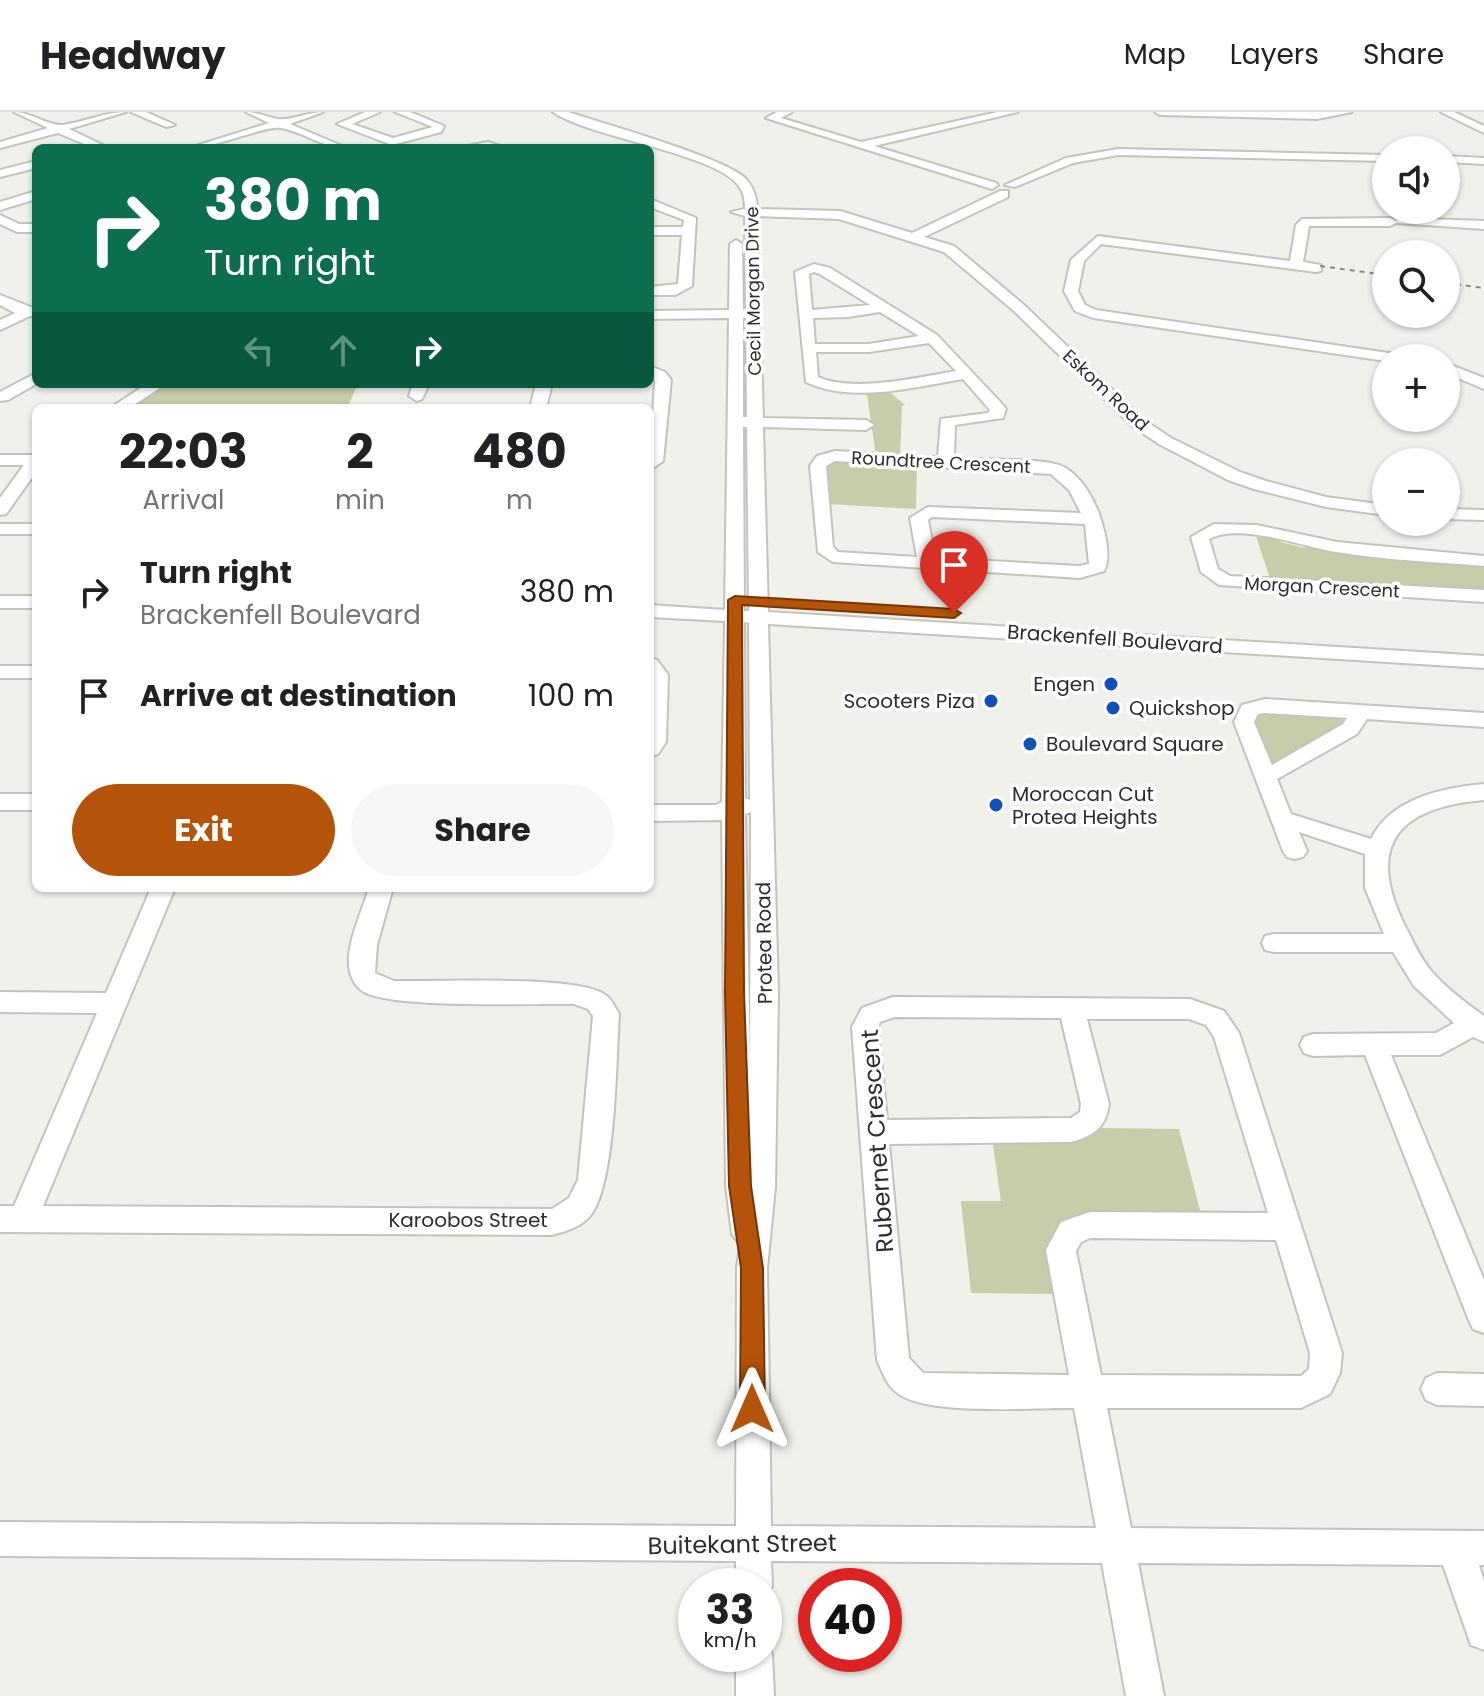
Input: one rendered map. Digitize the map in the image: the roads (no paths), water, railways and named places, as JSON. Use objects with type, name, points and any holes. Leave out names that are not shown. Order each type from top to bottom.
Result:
[{"type":"street","points":[[23,114],[42,112]]},
{"type":"street","points":[[0,145],[121,112]]},
{"type":"street","points":[[136,112],[170,125]]},
{"type":"street","points":[[251,112],[330,144]]},
{"type":"street","points":[[208,144],[318,112]]},
{"type":"street","points":[[375,112],[342,123],[394,142],[440,128],[400,112]]},
{"type":"street","points":[[538,112],[632,144]]},
{"type":"street","name":"Cecil Morgan Drive","points":[[558,112],[650,144]]},
{"type":"street","points":[[787,112],[771,118],[991,188],[1007,190]]},
{"type":"street","points":[[860,146],[1013,112]]},
{"type":"street","points":[[1160,112],[1296,116],[1347,112]]},
{"type":"street","points":[[1446,112],[1484,130]]},
{"type":"street","points":[[23,114],[90,144]]},
{"type":"street","points":[[1296,116],[1304,129]]},
{"type":"street","points":[[340,144],[365,133]]},
{"type":"street","points":[[1312,142],[1320,156]]},
{"type":"street","name":"Cecil Morgan Drive","points":[[654,146],[727,171],[747,186],[752,210],[753,314],[736,608]]},
{"type":"street","name":"Cecil Morgan Drive","points":[[654,151],[708,171],[727,183],[735,203],[735,314],[758,610]]},
{"type":"street","points":[[910,233],[1070,160],[1118,152],[1372,158]]},
{"type":"street","points":[[1460,160],[1484,161]]},
{"type":"street","points":[[0,174],[32,165]]},
{"type":"street","points":[[910,233],[991,188]]},
{"type":"street","points":[[0,206],[32,196]]},
{"type":"street","name":"Eskom Road","points":[[735,203],[752,210],[835,210],[965,251],[1138,423],[1165,441],[1314,522],[1372,512]]},
{"type":"street","points":[[654,204],[690,218],[685,286],[675,291],[654,291]]},
{"type":"street","points":[[0,219],[20,228],[32,228]]},
{"type":"street","points":[[1296,266],[1302,225],[1306,222],[1484,225]]},
{"type":"street","points":[[654,231],[689,231]]},
{"type":"street","points":[[1316,268],[1098,240],[1078,260],[1073,272],[1073,298],[1085,311],[1372,355]]},
{"type":"street","points":[[946,462],[947,422],[991,418],[999,413],[967,374],[932,338],[825,271],[814,268],[802,272],[812,381],[822,385],[861,387],[967,374]]},
{"type":"street","points":[[0,299],[32,313]]},
{"type":"street","points":[[805,314],[859,312],[884,307]]},
{"type":"street","points":[[0,326],[32,313]]},
{"type":"street","points":[[654,315],[753,314]]},
{"type":"street","points":[[808,348],[877,347],[932,338]]},
{"type":"street","points":[[654,372],[663,380],[654,462]]},
{"type":"street","points":[[1460,373],[1484,384]]},
{"type":"street","points":[[3,397],[32,380]]},
{"type":"street","points":[[861,387],[870,458]]},
{"type":"street","points":[[125,404],[151,388]]},
{"type":"street","points":[[745,419],[865,421]]},
{"type":"street","name":"Roundtree Crescent","points":[[831,457],[946,462],[1055,469],[1063,473],[1087,501],[1099,564],[1091,571],[927,564],[843,559],[825,551],[818,463],[831,457]]},
{"type":"street","points":[[0,460],[32,460]]},
{"type":"street","points":[[0,510],[32,466]]},
{"type":"street","points":[[927,564],[919,518],[928,512],[1091,519]]},
{"type":"street","points":[[1460,514],[1484,515]]},
{"type":"street","name":"Morgan Crescent","points":[[1484,561],[1426,557],[1314,522],[1246,529],[1210,529],[1200,537],[1210,572],[1226,581],[1484,596]]},
{"type":"street","points":[[0,529],[32,529]]},
{"type":"street","name":"Brackenfell Boulevard","points":[[654,596],[758,610],[1484,662]]},
{"type":"street","points":[[0,602],[32,602]]},
{"type":"street","name":"Brackenfell Boulevard","points":[[654,611],[736,608]]},
{"type":"street","name":"Protea Road","points":[[736,608],[728,814],[740,1186],[752,1268]]},
{"type":"street","name":"Brackenfell Boulevard","points":[[758,610],[1484,646]]},
{"type":"street","name":"Protea Road","points":[[754,1568],[752,1268],[761,1187],[765,993],[758,610]]},
{"type":"street","points":[[654,670],[658,675],[654,743]]},
{"type":"street","points":[[0,672],[32,672]]},
{"type":"street","points":[[1295,851],[1244,722],[1249,710],[1265,706],[1484,720]]},
{"type":"street","points":[[1265,775],[1276,772],[1350,729],[1361,712]]},
{"type":"street","points":[[1313,1045],[1440,1044],[1479,1028],[1424,981],[1400,943],[1377,888],[1375,867],[1378,850],[1394,824],[1418,805],[1455,794],[1484,792]]},
{"type":"street","points":[[0,802],[32,802]]},
{"type":"street","points":[[654,813],[762,814]]},
{"type":"street","points":[[1283,819],[1378,850]]},
{"type":"street","points":[[12,1219],[115,1003],[161,892]]},
{"type":"street","name":"Karoobos Street","points":[[12,1219],[552,1222],[567,1218],[578,1210],[592,1180],[606,1014],[597,1002],[575,994],[394,991],[377,987],[365,977],[361,964],[380,892]]},
{"type":"street","points":[[1274,943],[1400,943]]},
{"type":"street","points":[[0,1002],[115,1003]]},
{"type":"street","name":"Rubernet Crescent","points":[[893,1007],[1071,1008],[1190,1009],[1207,1013],[1220,1022],[1226,1033],[1284,1227],[1326,1353],[1327,1368],[1323,1381],[1314,1389],[1301,1392],[1086,1389],[931,1391],[918,1388],[898,1373],[893,1360],[875,1132],[865,1027],[877,1011],[893,1007]]},
{"type":"street","points":[[875,1132],[1071,1130],[1085,1125],[1094,1116],[1095,1104],[1071,1008]]},
{"type":"street","points":[[1374,1045],[1484,1318]]},
{"type":"street","points":[[1145,1696],[1062,1259],[1065,1239],[1071,1232],[1090,1225],[1284,1227]]},
{"type":"street","points":[[1437,1389],[1484,1390]]},
{"type":"street","name":"Buitekant Street","points":[[0,1539],[1469,1548]]},
{"type":"street","points":[[1469,1548],[1484,1632]]},
{"type":"street","points":[[754,1672],[755,1696]]},
{"type":"railway","points":[[1320,266],[1372,273]]},
{"type":"railway","points":[[1460,285],[1484,288]]},
{"type":"place","name":"Engen","points":[[1111,684]]},
{"type":"place","name":"Scooters Piza","points":[[991,701]]},
{"type":"place","name":"Quickshop","points":[[1113,708]]},
{"type":"place","name":"Boulevard Square","points":[[1030,744]]},
{"type":"place","name":"Moroccan Cut Protea Heights","points":[[996,805]]}]
